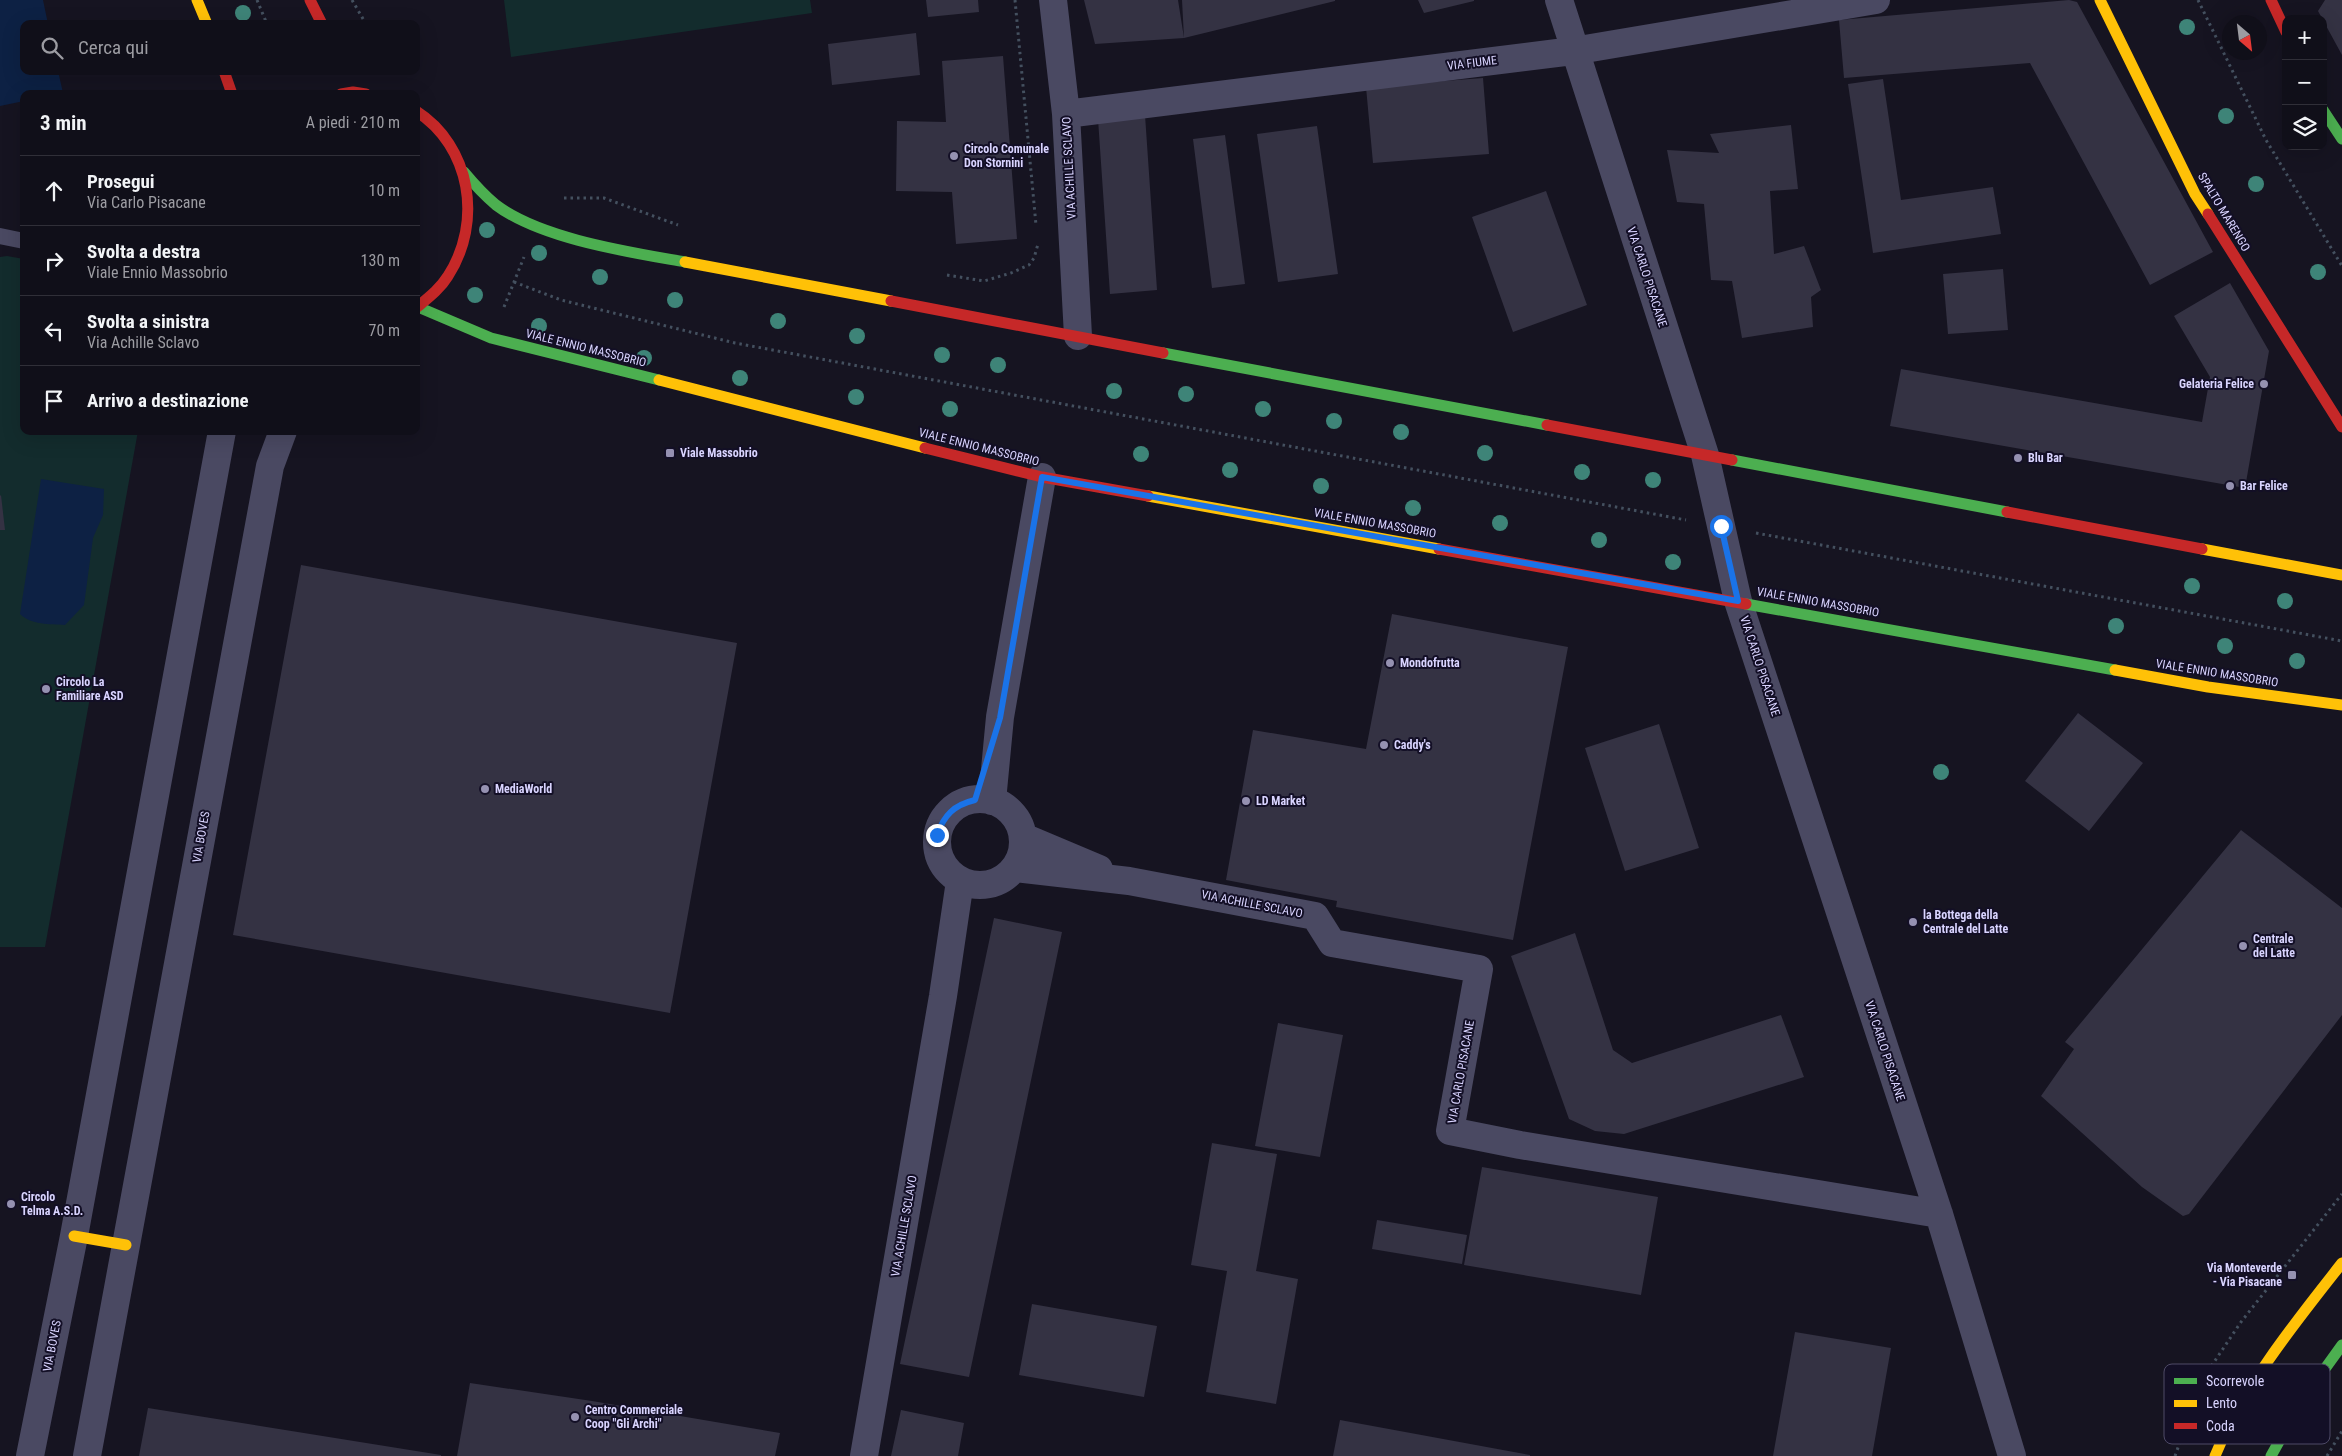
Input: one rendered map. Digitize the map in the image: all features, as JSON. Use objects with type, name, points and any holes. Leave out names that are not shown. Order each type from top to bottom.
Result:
[{"type":"main road","points":[[197,0],[205,20]]},
{"type":"main road","points":[[310,0],[320,20]]},
{"type":"main road","name":"SPALTO MARENGO","points":[[2100,0],[2195,194],[2342,427]]},
{"type":"main road","points":[[2271,0],[2282,23]]},
{"type":"main road","points":[[225,75],[231,90]]},
{"type":"main road","points":[[347,78],[353,90]]},
{"type":"main road","name":"VIALE ENNIO MASSOBRIO","points":[[420,115],[447,140],[464,172],[476,189],[496,206],[524,222],[630,252],[955,315],[1078,336],[2342,575]]},
{"type":"main road","points":[[2327,116],[2342,139]]},
{"type":"main road","name":"VIALE ENNIO MASSOBRIO","points":[[420,305],[446,281],[464,247],[470,209],[464,172]]},
{"type":"main road","name":"VIALE ENNIO MASSOBRIO","points":[[420,309],[491,338],[1042,477],[2208,687],[2342,705]]},
{"type":"main road","points":[[74,1236],[126,1245]]},
{"type":"main road","points":[[2267,1364],[2314,1297],[2342,1263]]},
{"type":"main road","points":[[2328,1364],[2342,1345]]},
{"type":"main road","points":[[2215,1456],[2221,1444]]},
{"type":"main road","points":[[2271,1456],[2278,1444]]},
{"type":"street","name":"VIA ACHILLE SCLAVO","points":[[1053,0],[1066,114],[1078,336]]},
{"type":"street","name":"VIA CARLO PISACANE","points":[[1559,0],[1705,455],[1738,601],[1939,1214],[2012,1456]]},
{"type":"street","name":"VIA FIUME","points":[[1066,114],[1574,51],[1876,0]]},
{"type":"street","name":"VIA BOVES","points":[[30,1456],[74,1236],[221,435]]},
{"type":"street","name":"VIA BOVES","points":[[87,1456],[270,466],[282,435]]},
{"type":"street","points":[[983,800],[1000,718],[1042,477]]},
{"type":"street","points":[[983,800],[1013,814],[1023,836],[1020,858],[1015,868],[997,882],[967,883],[949,872],[941,861],[937,848],[937,835],[942,822],[950,811],[962,803],[983,800]]},
{"type":"street","name":"VIA ACHILLE SCLAVO","points":[[1023,836],[1128,881]]},
{"type":"street","name":"VIA ACHILLE SCLAVO","points":[[1015,868],[1128,881],[1315,916],[1332,943],[1479,969]]},
{"type":"street","name":"VIA ACHILLE SCLAVO","points":[[864,1456],[943,996],[967,883]]},
{"type":"street","name":"VIA CARLO PISACANE","points":[[1479,969],[1450,1131],[1520,1145],[1939,1214]]},
{"type":"lane","points":[[0,236],[20,240]]},
{"type":"path","points":[[257,0],[265,20]]},
{"type":"path","points":[[352,0],[364,20]]},
{"type":"path","points":[[945,275],[984,281],[1011,273],[1029,265],[1034,258],[1038,244],[1015,0]]},
{"type":"path","points":[[2198,0],[2266,140],[2342,266]]},
{"type":"path","points":[[491,338],[549,198],[604,198],[680,226]]},
{"type":"path","points":[[514,282],[561,300],[735,343],[2342,641]]},
{"type":"path","points":[[2213,1364],[2241,1322],[2342,1194]]},
{"type":"path","points":[[2327,1456],[2342,1431]]},
{"type":"path","points":[[2175,1456],[2179,1444]]},
{"type":"green space","points":[[504,0],[810,0],[812,13],[511,57]]},
{"type":"green space","name":"Circolo La Familiare ASD","points":[[0,257],[20,258],[20,435],[137,435],[45,947],[0,947]]},
{"type":"water","points":[[0,0],[43,0],[47,20],[20,20],[20,75],[59,75],[62,90],[20,90],[20,102],[0,106]]},
{"type":"water","points":[[41,479],[104,489],[103,515],[93,538],[84,605],[65,625],[35,622],[24,618],[20,614]]},
{"type":"building","points":[[926,0],[978,0],[979,12],[928,17]]},
{"type":"building","points":[[1084,0],[1178,0],[1184,38],[1095,44]]},
{"type":"building","points":[[1182,0],[1335,0],[1335,1],[1184,38]]},
{"type":"building","points":[[1418,0],[1474,0],[1474,1],[1424,13]]},
{"type":"building","points":[[2069,0],[2077,2],[2213,252],[2150,285],[2030,63],[1844,78],[1839,20]]},
{"type":"building","points":[[2325,0],[2342,0],[2342,55],[2327,28],[2327,15],[2320,15],[2318,11]]},
{"type":"building","points":[[916,33],[920,75],[832,85],[828,44]]},
{"type":"building","name":"Circolo Comunale Don Stornini","points":[[1003,56],[1017,239],[956,244],[952,192],[896,191],[897,121],[946,122],[942,61]]},
{"type":"building","points":[[1483,78],[1489,154],[1373,163],[1366,87]]},
{"type":"building","points":[[1883,79],[1901,200],[1993,187],[2001,234],[1873,253],[1848,84]]},
{"type":"building","points":[[1145,115],[1157,290],[1110,294],[1098,119]]},
{"type":"building","points":[[1791,125],[1798,189],[1770,191],[1774,254],[1804,246],[1821,290],[1811,297],[1813,327],[1742,338],[1732,281],[1711,280],[1704,204],[1677,202],[1667,150],[1719,153],[1710,134]]},
{"type":"building","points":[[1317,126],[1338,274],[1278,282],[1257,134]]},
{"type":"building","points":[[1225,135],[1245,284],[1212,288],[1193,139]]},
{"type":"building","points":[[1546,191],[1587,305],[1513,332],[1472,217]]},
{"type":"building","points":[[2003,269],[2008,330],[1948,334],[1943,274]]},
{"type":"building","points":[[2230,283],[2269,351],[2245,488],[1890,426],[1901,369],[2202,422],[2210,377],[2174,316]]},
{"type":"building","points":[[1,495],[5,530],[0,530]]},
{"type":"building","name":"MediaWorld","points":[[301,565],[737,643],[670,1013],[233,935]]},
{"type":"building","points":[[1392,614],[1568,647],[1513,940],[1336,907],[1337,901],[1226,880],[1253,730],[1366,749]]},
{"type":"building","points":[[2078,713],[2143,763],[2089,831],[2025,781]]},
{"type":"building","points":[[1659,724],[1699,848],[1625,871],[1585,748]]},
{"type":"building","points":[[2241,830],[2342,908],[2342,1015],[2189,1214],[2183,1216],[2142,1187],[2041,1096],[2074,1049],[2065,1042]]},
{"type":"building","points":[[994,918],[1062,932],[969,1377],[900,1364]]},
{"type":"building","points":[[1575,933],[1613,1050],[1632,1063],[1781,1015],[1804,1077],[1624,1134],[1595,1131],[1569,1119],[1511,956]]},
{"type":"building","points":[[1278,1023],[1343,1035],[1320,1157],[1255,1146]]},
{"type":"building","points":[[1212,1143],[1277,1154],[1256,1271],[1298,1279],[1276,1404],[1206,1392],[1227,1271],[1191,1265]]},
{"type":"building","points":[[1482,1167],[1658,1197],[1641,1295],[1464,1265]]},
{"type":"building","points":[[1377,1220],[1467,1235],[1462,1264],[1372,1249]]},
{"type":"building","points":[[1032,1304],[1157,1326],[1144,1397],[1019,1375]]},
{"type":"building","points":[[1795,1332],[1891,1348],[1872,1456],[1773,1456]]},
{"type":"building","name":"Centro Commerciale Coop \"Gli Archi\"","points":[[470,1383],[592,1401],[780,1433],[775,1456],[457,1456]]},
{"type":"building","points":[[148,1408],[441,1455],[441,1456],[139,1456]]},
{"type":"building","points":[[901,1410],[964,1423],[958,1456],[891,1456]]},
{"type":"building","points":[[1340,1420],[1530,1455],[1530,1456],[1333,1456]]},
{"type":"traffic: fast","points":[[2327,116],[2342,139]]},
{"type":"traffic: fast","points":[[464,172],[496,205],[515,217],[537,227],[612,249],[685,262]]},
{"type":"traffic: fast","points":[[420,308],[491,338],[659,380]]},
{"type":"traffic: fast","points":[[1163,353],[1547,425]]},
{"type":"traffic: fast","points":[[1732,460],[2007,512]]},
{"type":"traffic: fast","points":[[1746,604],[2115,670]]},
{"type":"traffic: fast","points":[[2328,1364],[2342,1345]]},
{"type":"traffic: fast","points":[[2271,1456],[2278,1444]]},
{"type":"traffic: slow","points":[[197,0],[205,20]]},
{"type":"traffic: slow","points":[[2100,0],[2195,194],[2208,214]]},
{"type":"traffic: slow","points":[[685,262],[891,301]]},
{"type":"traffic: slow","points":[[659,380],[925,448]]},
{"type":"traffic: slow","points":[[1148,496],[1439,549]]},
{"type":"traffic: slow","points":[[2202,549],[2342,575]]},
{"type":"traffic: slow","points":[[2115,670],[2208,687],[2342,705]]},
{"type":"traffic: slow","points":[[74,1236],[126,1245]]},
{"type":"traffic: slow","points":[[2266,1364],[2342,1263]]},
{"type":"traffic: slow","points":[[2215,1456],[2221,1444]]},
{"type":"traffic: jam","points":[[310,0],[320,20]]},
{"type":"traffic: jam","points":[[2271,0],[2282,23]]},
{"type":"traffic: jam","points":[[225,75],[231,90]]},
{"type":"traffic: jam","points":[[420,114],[435,126],[449,144],[460,164],[466,186],[468,209],[466,232],[459,255],[445,281],[420,305]]},
{"type":"traffic: jam","points":[[2208,214],[2342,427]]},
{"type":"traffic: jam","points":[[891,301],[1163,353]]},
{"type":"traffic: jam","points":[[1547,425],[1732,460]]},
{"type":"traffic: jam","points":[[925,448],[1042,477],[1148,496]]},
{"type":"traffic: jam","points":[[2007,512],[2202,549]]},
{"type":"traffic: jam","points":[[1439,549],[1746,604]]},
{"type":"place","name":"Circolo Comunale Don Stornini","points":[[954,156]]},
{"type":"place","name":"Gelateria Felice","points":[[2264,384]]},
{"type":"place","name":"Viale Massobrio","points":[[670,453]]},
{"type":"place","name":"Blu Bar","points":[[2018,458]]},
{"type":"place","name":"Bar Felice","points":[[2230,486]]},
{"type":"place","name":"Mondofrutta","points":[[1390,663]]},
{"type":"place","name":"Circolo La Familiare ASD","points":[[46,689]]},
{"type":"place","name":"Caddy's","points":[[1384,745]]},
{"type":"place","name":"MediaWorld","points":[[485,789]]},
{"type":"place","name":"LD Market","points":[[1246,801]]},
{"type":"place","name":"la Bottega della Centrale del Latte","points":[[1913,922]]},
{"type":"place","name":"Centrale del Latte","points":[[2243,946]]},
{"type":"place","name":"Circolo Telma A.S.D.","points":[[11,1204]]},
{"type":"place","name":"Via Monteverde - Via Pisacane","points":[[2292,1275]]},
{"type":"place","name":"Centro Commerciale Coop \"Gli Archi\"","points":[[575,1417]]},
{"type":"route","points":[[937,835],[942,822],[950,811],[962,803],[975,800],[1000,718],[1042,477],[1420,546],[1738,601],[1721,526]]}]
